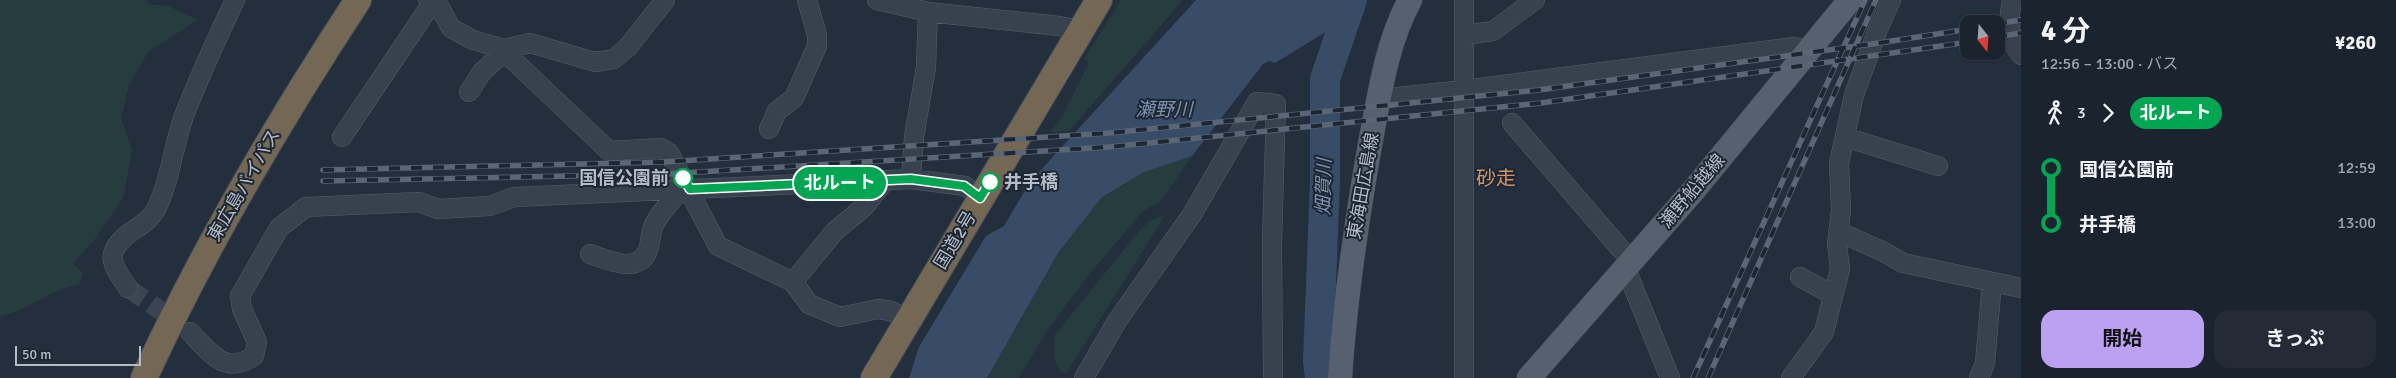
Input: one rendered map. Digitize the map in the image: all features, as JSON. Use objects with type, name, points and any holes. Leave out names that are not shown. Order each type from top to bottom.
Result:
[{"type":"highway","name":"東広島バイパス","points":[[144,378],[206,251],[262,151],[358,0]]},
{"type":"highway","name":"国道2号","points":[[874,378],[980,198],[1030,120],[1080,30],[1099,0]]},
{"type":"main road","name":"東海田広島線","points":[[1340,378],[1355,227],[1379,98],[1400,18],[1410,0]]},
{"type":"main road","name":"瀬野船越線","points":[[1529,378],[1629,265],[1810,50],[1845,2]]},
{"type":"street","points":[[128,288],[114,266],[113,252],[122,239],[148,219],[155,211],[173,158],[184,117],[235,0]]},
{"type":"street","points":[[469,92],[482,72],[505,50],[530,43],[595,62],[614,59],[628,47],[665,0]]},
{"type":"street","points":[[769,128],[777,111],[794,98],[817,46],[817,36],[807,0]]},
{"type":"street","points":[[877,0],[928,12],[1059,26],[1080,30]]},
{"type":"street","points":[[1464,0],[1464,378]]},
{"type":"street","points":[[1464,35],[1493,31],[1535,0]]},
{"type":"street","points":[[1791,378],[1824,332],[1840,270],[1837,244],[1842,210],[1839,163],[1854,95],[1878,29],[1891,0]]},
{"type":"street","points":[[2012,0],[2009,13],[2012,43],[2021,55]]},
{"type":"street","points":[[342,136],[430,2],[440,8],[451,28],[473,40],[505,50],[609,151],[662,148],[669,152],[685,189],[718,246],[793,282],[809,304],[840,317],[878,309],[891,311],[907,320]]},
{"type":"street","points":[[911,179],[914,137],[926,67],[928,12]]},
{"type":"street","points":[[1379,98],[1464,90],[1794,47],[1810,50]]},
{"type":"street","points":[[1084,378],[1117,321],[1193,213],[1256,102],[1276,104],[1272,242],[1273,378]]},
{"type":"street","points":[[1512,122],[1629,265],[1670,378]]},
{"type":"street","points":[[1845,138],[1938,166]]},
{"type":"street","points":[[190,332],[212,355],[229,365],[243,364],[254,356],[257,342],[242,309],[240,296],[280,228],[306,207],[419,202],[438,208],[490,206],[514,198],[911,179],[964,186],[980,198]]},
{"type":"street","points":[[793,282],[835,231],[864,207],[885,181]]},
{"type":"street","points":[[590,254],[618,264],[633,264],[643,259],[648,250],[653,226],[685,189]]},
{"type":"street","points":[[1838,232],[1884,252],[1903,264],[2021,288]]},
{"type":"street","points":[[1800,277],[1833,295]]},
{"type":"street","points":[[1979,378],[1985,363],[1992,282]]},
{"type":"green space","points":[[0,0],[146,0],[149,4],[168,6],[198,20],[149,51],[129,85],[121,118],[132,151],[123,198],[95,239],[73,264],[83,273],[79,285],[59,290],[20,309],[0,316]]},
{"type":"green space","points":[[1121,0],[1183,0],[1069,131],[1050,132],[1060,120],[1089,63],[1084,59]]},
{"type":"green space","points":[[1192,156],[1161,201],[1143,211],[1083,282],[1048,329],[1019,378],[987,378],[1058,253],[1102,197],[1144,172]]},
{"type":"green space","points":[[1166,214],[1066,374],[1056,362],[1054,336],[1140,230],[1150,221]]},
{"type":"water","name":"瀬野川","points":[[1196,0],[1359,0],[1350,17],[1275,63],[1269,61],[1263,64],[1192,156],[1144,172],[1102,197],[1058,253],[987,378],[909,378],[919,347],[986,236],[1004,226],[1030,182]]},
{"type":"waterway","name":"畑賀川","points":[[1320,378],[1318,361],[1325,181],[1325,79],[1352,0]]},
{"type":"tunnel","points":[[128,288],[181,325]]},
{"type":"railway","points":[[1693,378],[1865,0]]},
{"type":"railway","points":[[1708,378],[1876,0]]},
{"type":"railway","points":[[2005,23],[2021,20]]},
{"type":"railway","points":[[323,170],[664,162],[1109,133],[1539,90],[1960,30]]},
{"type":"railway","points":[[2005,36],[2021,33]]},
{"type":"railway","points":[[323,181],[666,174],[1109,147],[1541,103],[1960,43]]},
{"type":"bus line","name":"北ルート","points":[[683,178],[690,189],[911,179],[964,186],[980,198],[990,182]]},
{"type":"place","name":"国信公園前","points":[[683,178]]},
{"type":"place","name":"井手橋","points":[[990,182]]},
{"type":"district","name":"砂走","points":[[1496,178]]}]
